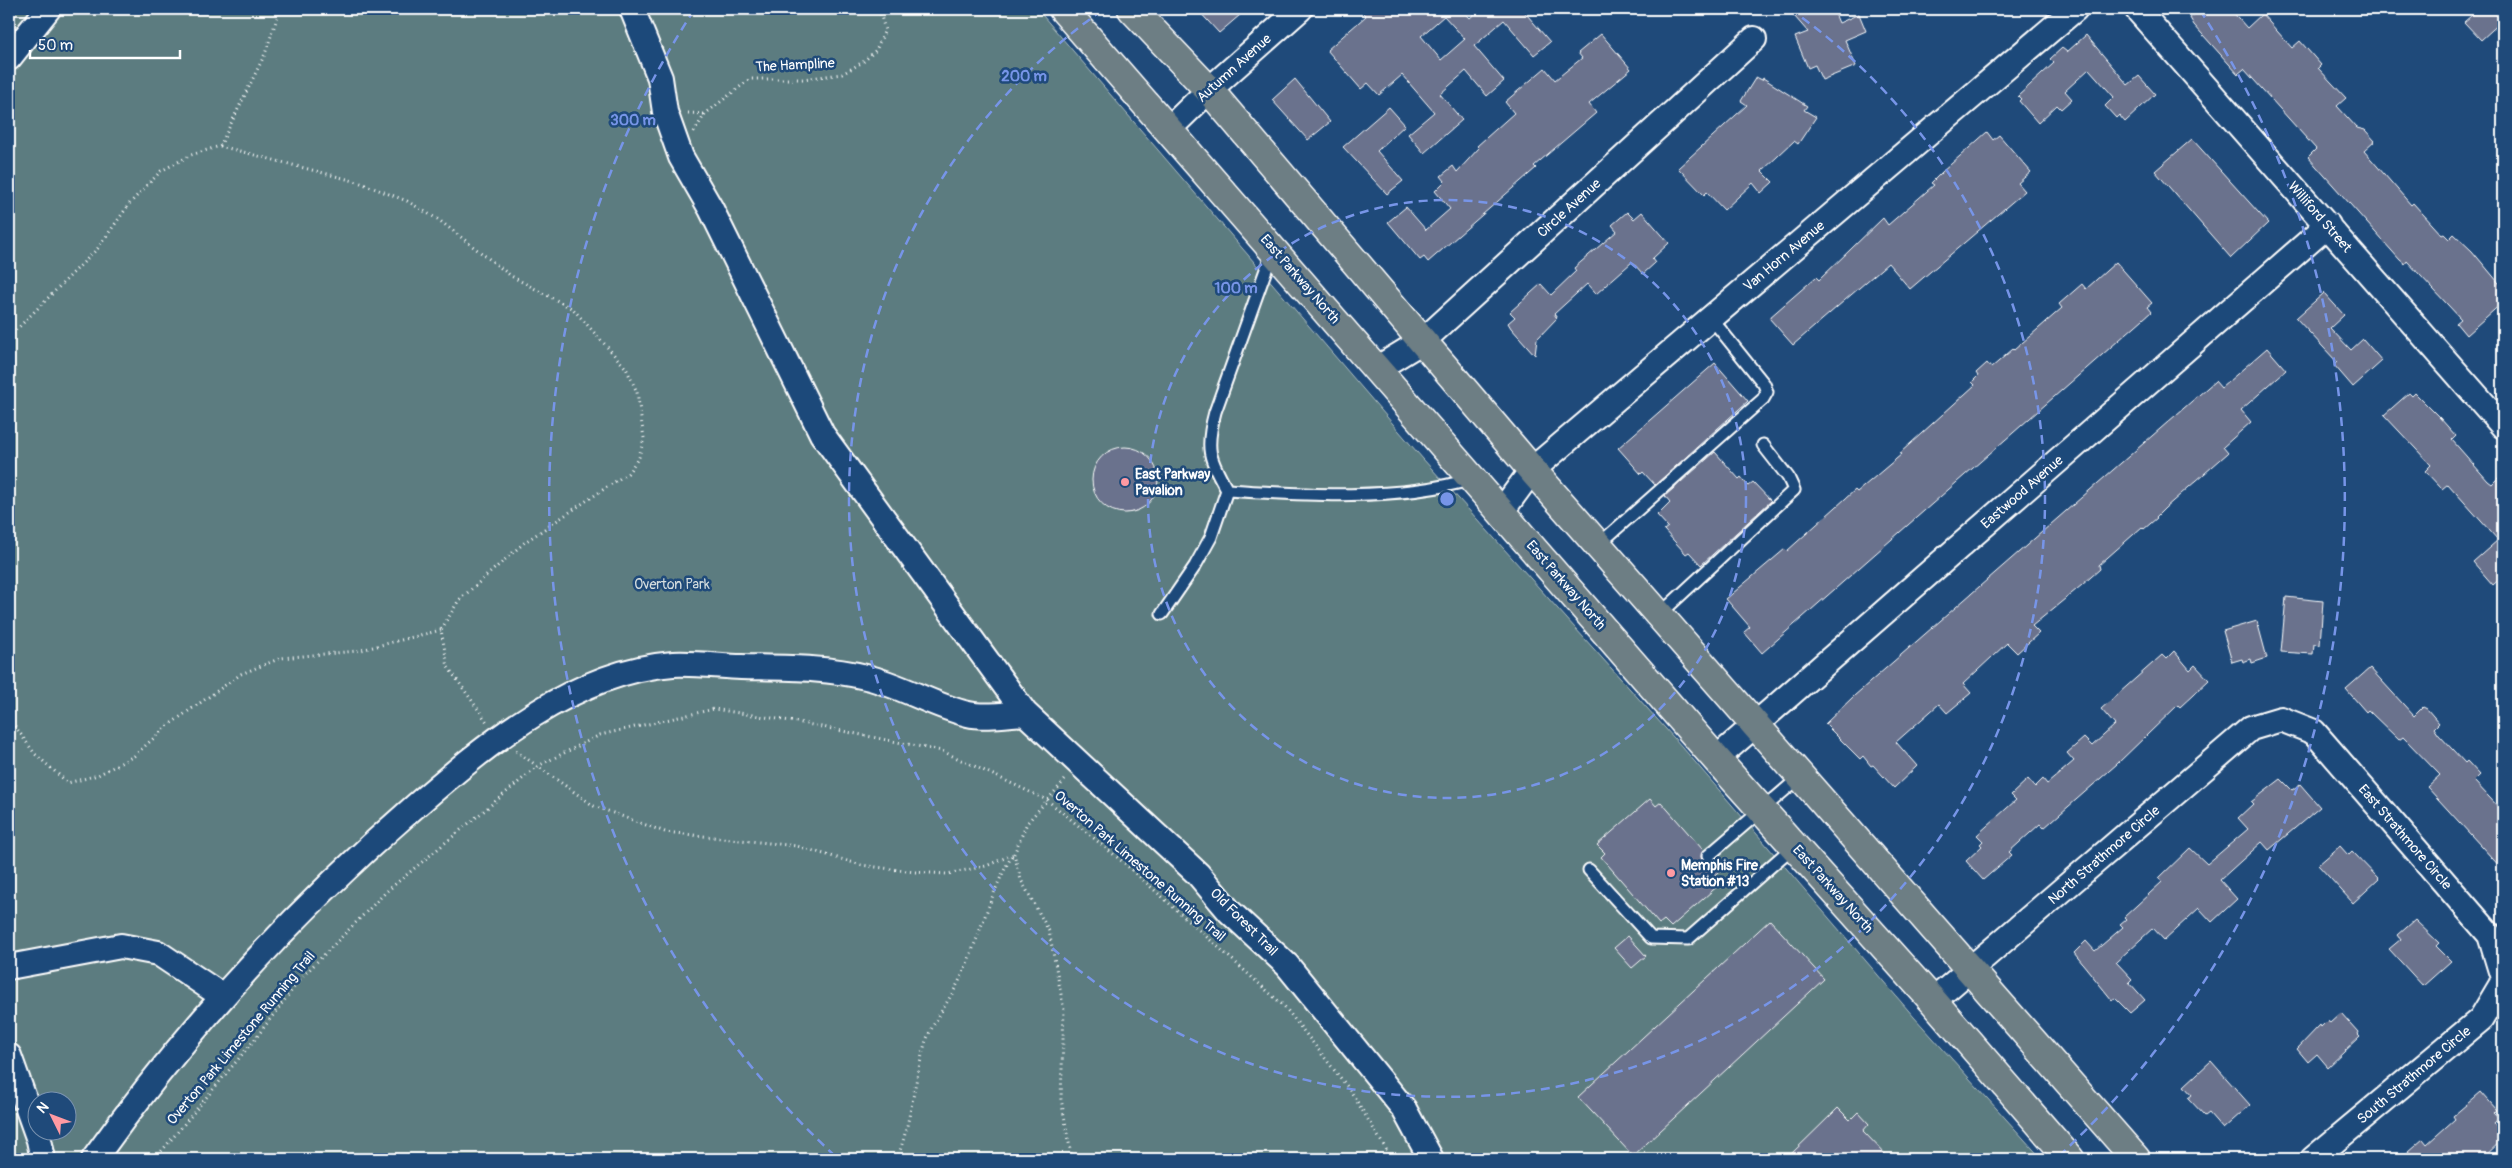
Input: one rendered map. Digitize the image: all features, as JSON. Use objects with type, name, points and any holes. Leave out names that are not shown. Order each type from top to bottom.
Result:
[{"type":"main road","name":"East Parkway North","points":[[1063,9],[1474,478],[1716,759],[1933,1001],[2070,1159]]},
{"type":"main road","points":[[1132,9],[1209,90],[1424,340],[1532,470],[2136,1159]]},
{"type":"street","points":[[9,58],[48,9]]},
{"type":"street","name":"Old Forest Trail","points":[[632,9],[660,78],[665,112],[681,157],[711,209],[822,434],[1025,713],[1198,874],[1230,912],[1287,965],[1404,1109],[1431,1159]]},
{"type":"street","name":"Autumn Avenue","points":[[1169,129],[1209,90],[1300,9]]},
{"type":"street","name":"Van Horn Avenue","points":[[1502,511],[1532,470],[2075,9]]},
{"type":"street","name":"Williford Street","points":[[2137,9],[2503,426]]},
{"type":"street","name":"Circle Avenue","points":[[1378,368],[1424,340],[1754,39]]},
{"type":"street","name":"Eastwood Avenue","points":[[1716,759],[2328,225]]},
{"type":"street","points":[[94,1159],[128,1112],[222,996],[305,906],[369,846],[468,760],[536,713],[593,684],[632,671],[673,664],[833,670],[871,678],[970,715],[1025,713]]},
{"type":"street","name":"North Strathmore Circle","points":[[1933,1001],[2251,728],[2281,719]]},
{"type":"street","name":"East Strathmore Circle","points":[[2281,719],[2314,732],[2490,935],[2503,978]]},
{"type":"street","points":[[9,967],[121,946],[158,953],[222,996]]},
{"type":"street","name":"South Strathmore Circle","points":[[2313,1159],[2481,1019],[2503,982]]},
{"type":"street","points":[[9,1056],[39,1140],[43,1159]]},
{"type":"lane","points":[[1162,614],[1195,566],[1211,537],[1227,490],[1212,463],[1208,438],[1215,412],[1273,249]]},
{"type":"lane","points":[[1598,545],[1763,398],[1767,392],[1764,384],[1711,318]]},
{"type":"lane","points":[[1659,615],[1794,490],[1788,477],[1763,445]]},
{"type":"lane","points":[[1227,490],[1287,494],[1374,493],[1452,485],[1474,478]]},
{"type":"lane","points":[[1708,856],[1801,776]]},
{"type":"lane","points":[[1589,870],[1651,938],[1688,939],[1794,846]]},
{"type":"path","points":[[220,146],[265,54],[280,9]]},
{"type":"path","name":"The Hampline","points":[[704,114],[750,78],[802,79],[842,74],[863,62],[876,50],[885,30],[879,9]]},
{"type":"path","points":[[9,337],[98,248],[130,203],[161,171],[191,155],[220,146],[358,182],[407,201],[439,220],[511,276],[573,309],[626,368],[637,392],[644,438],[640,457],[628,473],[525,542],[459,600],[441,630],[448,667],[499,739],[594,806],[665,832],[797,846],[861,865],[914,872],[947,874],[986,866],[1014,854]]},
{"type":"path","points":[[9,718],[35,754],[68,783],[98,775],[134,756],[166,727],[241,674],[281,658],[357,651],[441,630]]},
{"type":"path","name":"Overton Park Limestone Running Trail","points":[[155,1159],[255,1039],[302,977],[387,891],[538,766],[600,735],[714,709],[797,722],[942,751],[1047,800],[1123,862],[1284,1006],[1350,1090],[1392,1159]]},
{"type":"path","points":[[897,1159],[903,1142],[925,1042],[953,994],[974,948],[998,880],[1014,854],[1027,823],[1069,775]]},
{"type":"path","points":[[1014,854],[1021,880],[1049,931],[1064,1010],[1061,1099],[1072,1159]]},
{"type":"green space","name":"Overton Park","points":[[9,9],[1037,9],[1423,459],[1683,748],[1914,1017],[2042,1159],[9,1159]]},
{"type":"building","points":[[1197,9],[1247,9],[1219,33]]},
{"type":"building","points":[[1359,9],[1461,9],[1470,18],[1480,9],[1522,9],[1550,42],[1534,55],[1504,20],[1474,46],[1504,81],[1487,96],[1466,71],[1440,94],[1462,120],[1424,153],[1408,134],[1434,112],[1402,75],[1379,95],[1368,83],[1361,89],[1327,50],[1366,16]],"holes":[[[1444,16],[1465,39],[1441,60],[1421,36]]]},
{"type":"building","points":[[1788,9],[1833,9],[1839,23],[1859,14],[1866,31],[1845,40],[1856,66],[1822,80],[1815,65],[1808,68],[1795,37],[1808,32]]},
{"type":"building","points":[[2201,9],[2230,9],[2247,28],[2262,14],[2292,48],[2300,41],[2321,65],[2318,68],[2346,98],[2337,106],[2357,128],[2365,130],[2375,141],[2364,151],[2411,205],[2413,203],[2442,235],[2444,234],[2449,239],[2454,234],[2472,251],[2503,288],[2503,302],[2466,335],[2456,323],[2461,319],[2407,261],[2405,264],[2400,260],[2308,157],[2316,149],[2244,69],[2238,74],[2194,25],[2190,18]]},
{"type":"building","points":[[2479,9],[2503,9],[2503,20],[2481,40],[2464,22]]},
{"type":"building","points":[[1601,34],[1631,69],[1589,104],[1596,113],[1428,262],[1424,257],[1420,260],[1388,222],[1406,207],[1426,230],[1450,209],[1435,191],[1445,181],[1441,176],[1453,166],[1457,172],[1479,148],[1477,146],[1514,113],[1505,102],[1545,68],[1555,80],[1582,58],[1578,53]]},
{"type":"building","points":[[2086,35],[2128,85],[2139,76],[2155,94],[2125,122],[2119,115],[2116,118],[2105,106],[2114,97],[2089,69],[2065,91],[2072,99],[2061,109],[2057,105],[2038,123],[2019,101],[2021,99],[2018,96],[2054,63],[2050,59],[2062,48],[2067,52]]},
{"type":"building","points":[[1756,77],[1762,80],[1763,78],[1807,106],[1804,110],[1816,117],[1798,144],[1794,141],[1762,171],[1773,182],[1761,193],[1753,183],[1724,210],[1707,192],[1704,195],[1678,168],[1747,105],[1741,101]]},
{"type":"building","points":[[1295,79],[1330,122],[1308,140],[1272,100]]},
{"type":"building","points":[[1389,107],[1405,125],[1377,151],[1403,181],[1387,194],[1343,147]]},
{"type":"building","points":[[1987,132],[1993,140],[1999,135],[2031,172],[2018,183],[2025,191],[1910,289],[1888,263],[1793,345],[1769,318],[1816,277],[1819,280],[1883,218],[1888,225],[1934,185],[1931,183]]},
{"type":"building","points":[[2192,139],[2268,223],[2231,258],[2155,171]]},
{"type":"building","points":[[1627,212],[1634,219],[1642,212],[1669,243],[1652,259],[1655,263],[1643,274],[1632,262],[1596,294],[1587,284],[1554,314],[1557,318],[1537,339],[1535,355],[1508,323],[1515,317],[1510,312],[1541,284],[1551,295],[1576,271],[1574,268],[1617,231],[1612,225]]},
{"type":"building","points":[[2116,262],[2152,303],[2147,307],[2151,312],[1762,653],[1744,632],[1750,627],[1726,599],[1785,549],[1787,551],[1855,490],[1857,492],[1902,454],[1900,453],[1975,385],[1972,382],[1978,376],[1976,373],[1987,363],[1991,368],[2014,350],[2062,308],[2059,304],[2082,284],[2086,289]]},
{"type":"building","points":[[2324,293],[2344,315],[2330,328],[2351,350],[2363,339],[2382,361],[2353,387],[2334,365],[2337,362],[2296,318]]},
{"type":"building","points":[[2267,348],[2286,370],[2241,410],[2251,422],[2223,447],[2228,453],[2165,508],[2157,518],[2144,529],[2142,527],[2099,565],[2100,569],[2082,585],[2032,626],[2039,633],[2017,653],[2007,643],[1963,684],[1971,693],[1947,713],[1939,704],[1896,742],[1917,766],[1894,788],[1873,765],[1871,766],[1863,756],[1860,759],[1825,724],[1854,696],[2215,381],[2221,388]]},
{"type":"building","points":[[1715,363],[1748,401],[1655,485],[1643,472],[1641,474],[1618,448]]},
{"type":"building","points":[[2409,393],[2412,396],[2415,393],[2440,418],[2456,436],[2452,440],[2488,481],[2492,484],[2503,473],[2503,576],[2493,585],[2473,562],[2498,540],[2448,484],[2442,489],[2425,471],[2431,465],[2384,415]]},
{"type":"building","name":"East Parkway Pavalion","points":[[1125,447],[1137,450],[1148,457],[1155,468],[1158,480],[1155,492],[1148,503],[1137,510],[1125,513],[1113,510],[1102,503],[1095,492],[1092,480],[1095,468],[1102,457],[1113,450]]},
{"type":"building","points":[[1715,452],[1739,479],[1741,477],[1748,486],[1753,482],[1771,501],[1701,565],[1689,552],[1686,554],[1664,530],[1668,527],[1657,515],[1670,502],[1665,496]]},
{"type":"building","points":[[2286,597],[2323,601],[2320,645],[2314,644],[2313,654],[2281,652]]},
{"type":"building","points":[[2257,621],[2267,658],[2252,663],[2251,659],[2243,662],[2242,659],[2232,662],[2223,631]]},
{"type":"building","points":[[2174,651],[2190,670],[2195,665],[2209,680],[2180,707],[2178,705],[2117,764],[2044,828],[2040,824],[2009,852],[2012,855],[1983,880],[1966,861],[1982,846],[1980,844],[1983,841],[1977,835],[2016,800],[2011,795],[2028,779],[2035,787],[2043,779],[2047,784],[2074,761],[2067,753],[2084,738],[2092,746],[2115,725],[2101,709],[2162,655],[2166,659]]},
{"type":"building","points":[[2370,668],[2414,716],[2423,707],[2427,709],[2439,723],[2434,728],[2439,735],[2465,763],[2467,761],[2480,775],[2474,781],[2503,812],[2503,870],[2427,787],[2440,775],[2403,737],[2399,740],[2368,710],[2366,712],[2346,689]]},
{"type":"building","points":[[2281,779],[2292,790],[2300,784],[2320,807],[2269,850],[2262,842],[2220,880],[2237,899],[2212,922],[2199,908],[2164,940],[2153,928],[2116,962],[2132,979],[2129,982],[2145,1000],[2130,1013],[2115,998],[2112,1000],[2074,953],[2086,941],[2095,951],[2123,927],[2120,924],[2126,919],[2124,917],[2162,882],[2159,878],[2190,848],[2207,864],[2248,829],[2238,818],[2253,804],[2251,802]]},
{"type":"building","points":[[1650,799],[1656,806],[1661,802],[1703,850],[1701,857],[1703,861],[1709,863],[1713,861],[1721,870],[1713,876],[1720,884],[1671,927],[1664,920],[1659,924],[1601,857],[1605,853],[1597,845]]},
{"type":"building","points":[[2340,846],[2348,855],[2352,851],[2379,879],[2353,903],[2318,865]]},
{"type":"building","points":[[1770,920],[1824,979],[1633,1156],[1578,1097]]},
{"type":"building","points":[[2415,920],[2439,943],[2436,946],[2451,961],[2423,986],[2389,949],[2401,939],[2398,935]]},
{"type":"building","points":[[1628,936],[1646,956],[1632,968],[1614,948]]},
{"type":"building","points":[[2341,1013],[2358,1032],[2357,1034],[2360,1037],[2328,1067],[2317,1054],[2308,1062],[2297,1049],[2320,1025],[2321,1027],[2328,1020],[2330,1023]]},
{"type":"building","points":[[2211,1061],[2250,1105],[2223,1129],[2209,1113],[2205,1116],[2188,1098],[2192,1095],[2184,1086]]},
{"type":"building","points":[[2481,1092],[2497,1110],[2494,1113],[2499,1118],[2494,1123],[2503,1133],[2503,1139],[2482,1159],[2400,1159],[2423,1139],[2427,1144],[2455,1119],[2453,1116]]},
{"type":"building","points":[[1838,1108],[1850,1120],[1858,1112],[1869,1124],[1863,1131],[1890,1159],[1786,1159]]},
{"type":"place","name":"East Parkway Pavalion","points":[[1125,482]]},
{"type":"place","name":"Memphis Fire Station #13","points":[[1671,873]]}]
